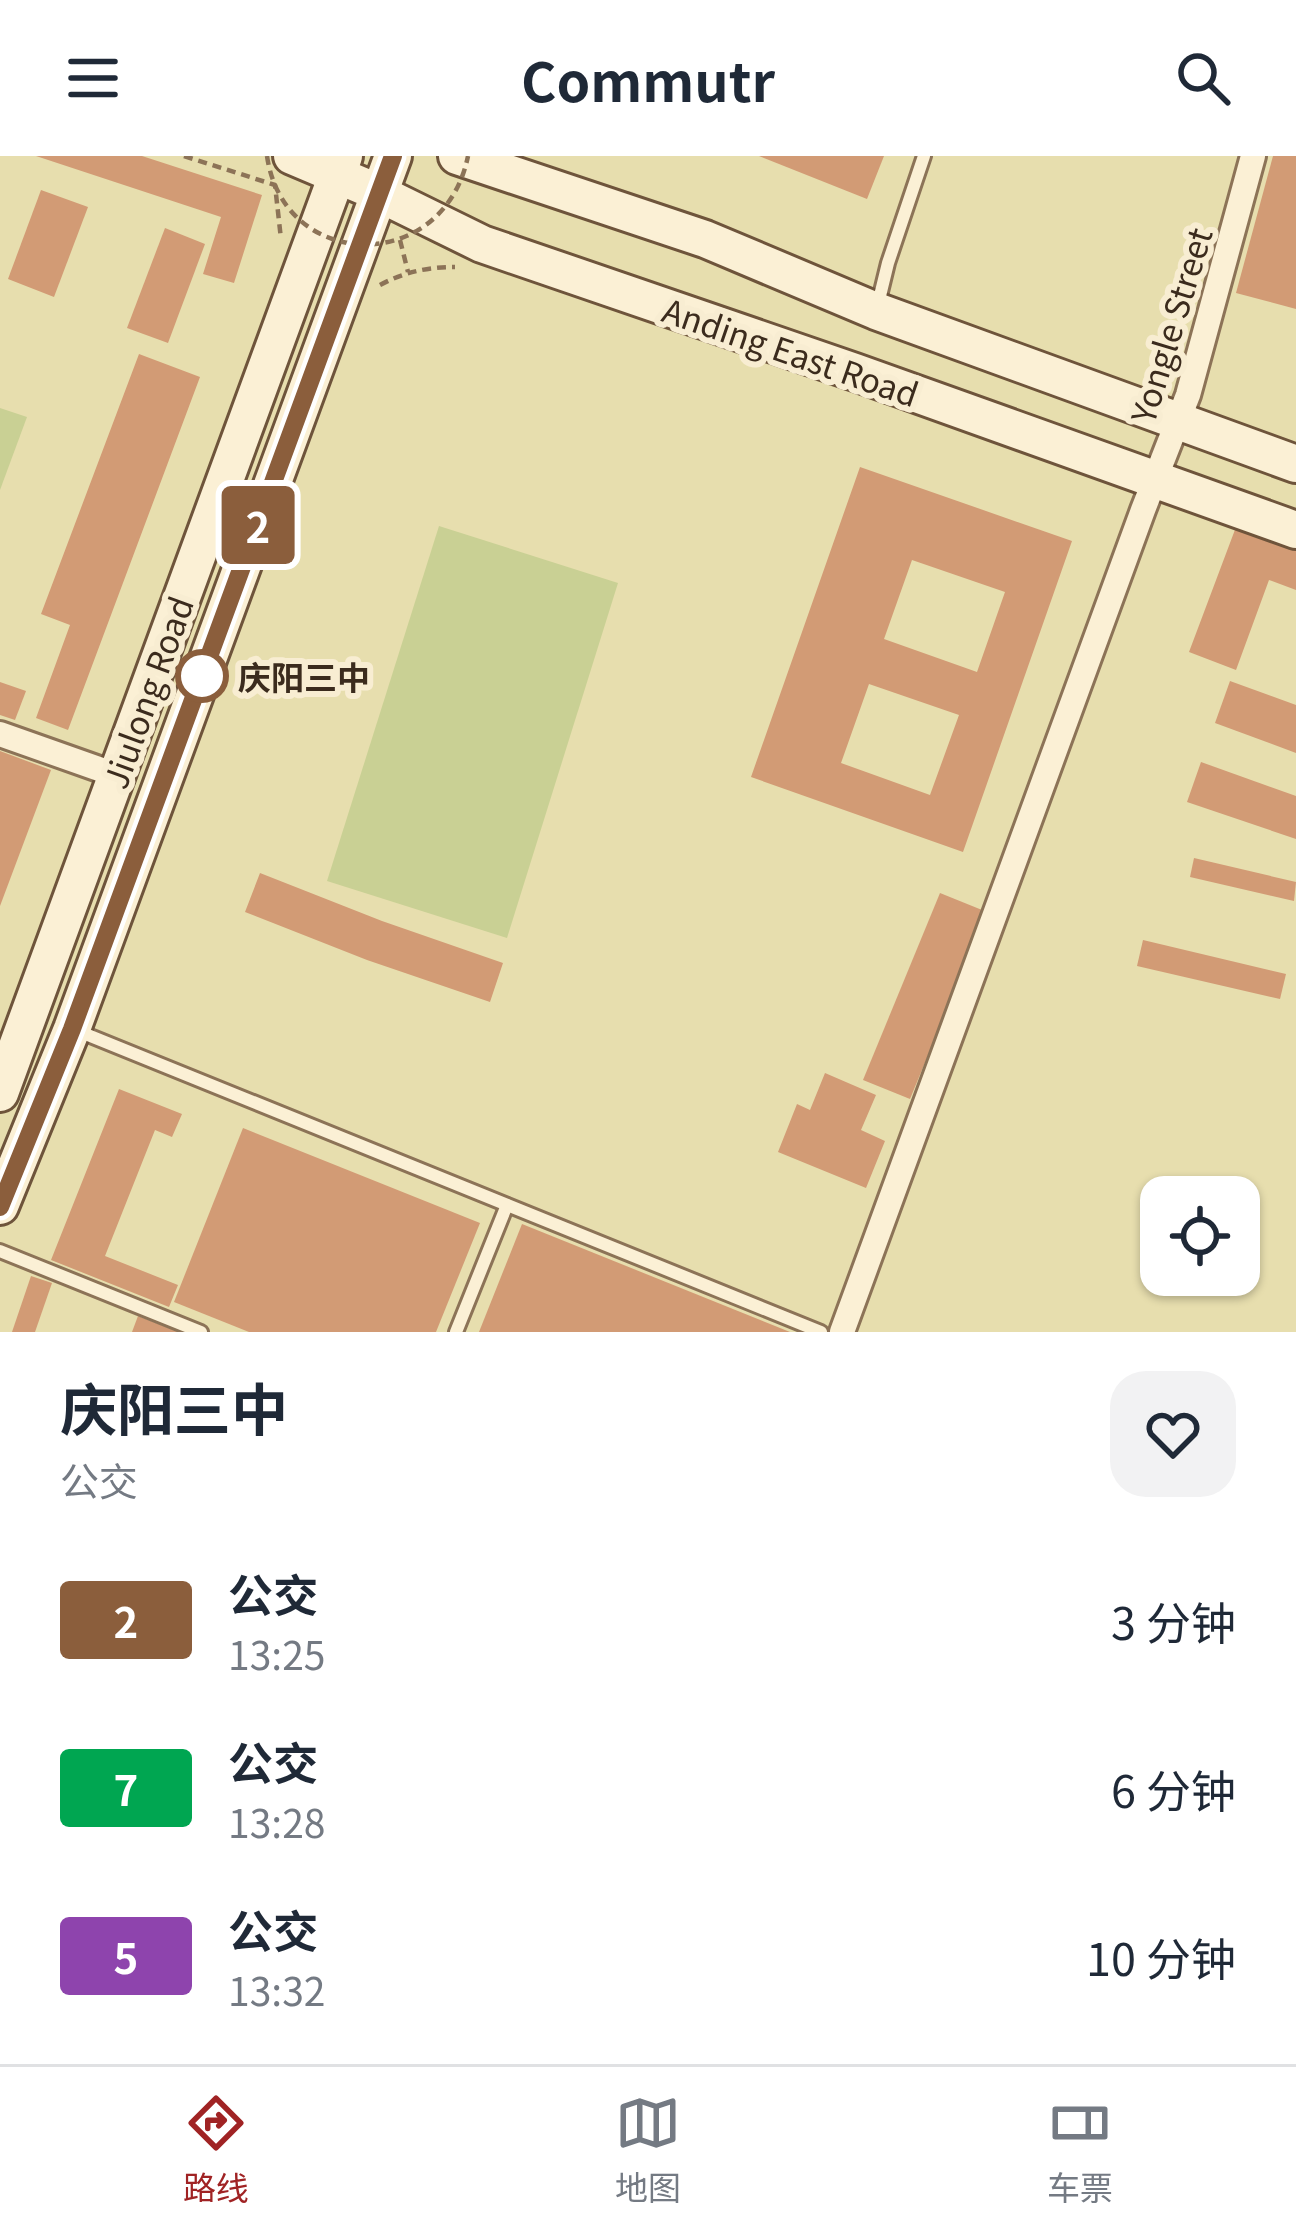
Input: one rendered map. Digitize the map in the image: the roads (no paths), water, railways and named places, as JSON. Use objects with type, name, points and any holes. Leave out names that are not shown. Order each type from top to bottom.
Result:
[{"type":"main road","name":"Jiulong Road","points":[[0,1206],[72,1029],[393,156]]},
{"type":"main road","name":"Anding East Road","points":[[457,156],[705,239],[876,311],[1296,464]]},
{"type":"main road","name":"Jiulong Road","points":[[0,1093],[340,165]]},
{"type":"main road","name":"Anding East Road","points":[[284,171],[340,165],[380,194],[482,244],[855,372],[1149,495],[1296,530]]},
{"type":"street","name":"Yongle Street","points":[[842,1332],[1189,395],[1252,156]]},
{"type":"street","points":[[0,734],[116,775]]},
{"type":"lane","points":[[876,311],[924,156]]},
{"type":"lane","points":[[72,1029],[821,1332]]},
{"type":"lane","points":[[456,1332],[507,1205]]},
{"type":"lane","points":[[0,1251],[201,1332]]},
{"type":"place","name":"庆阳三中","points":[[202,676]]}]
